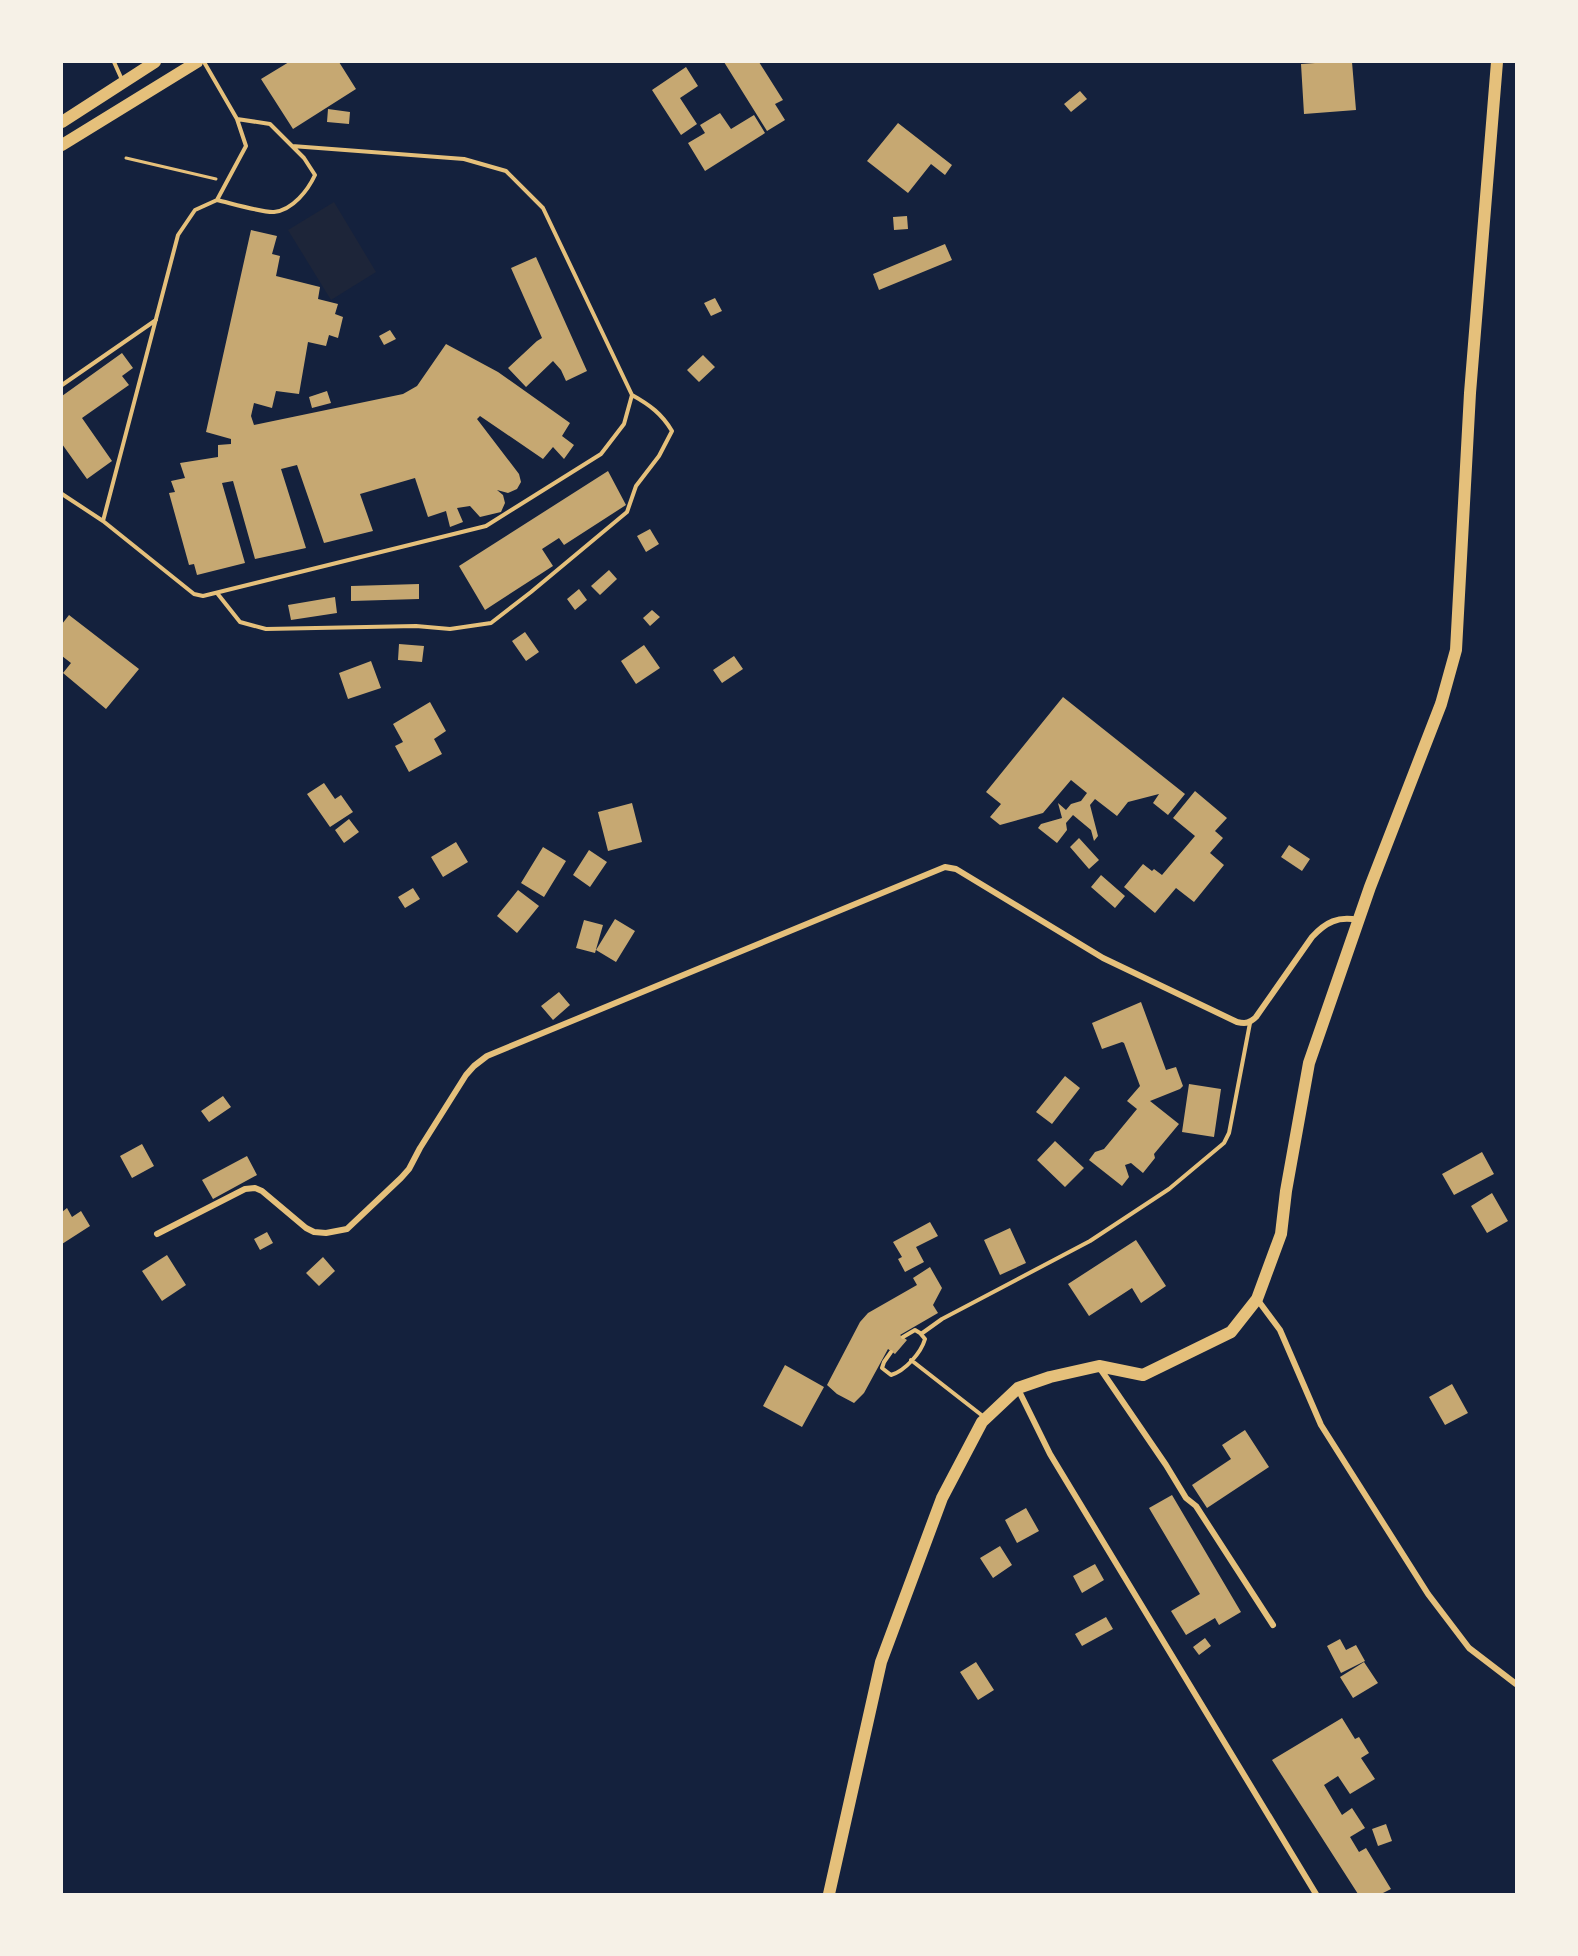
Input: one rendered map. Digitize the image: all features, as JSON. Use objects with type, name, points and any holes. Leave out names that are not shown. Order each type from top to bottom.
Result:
[{"type":"main road","points":[[62,122],[155,62]]},
{"type":"main road","points":[[62,145],[197,62]]},
{"type":"main road","points":[[829,1894],[881,1662],[942,1498],[982,1422],[1018,1388],[1050,1377],[1098,1366],[1143,1375],[1231,1332],[1257,1299],[1281,1234],[1286,1191],[1309,1063],[1358,920],[1441,704],[1456,650],[1470,393],[1497,62]]},
{"type":"main road","points":[[88,105],[100,121]]},
{"type":"street","points":[[157,1234],[245,1188],[262,1191],[306,1228],[314,1232],[326,1233],[347,1229],[409,1169],[466,1075],[487,1056],[945,867],[956,869],[1103,958],[1237,1022],[1250,1023],[1256,1017],[1321,927],[1340,918],[1358,920]]},
{"type":"street","points":[[1257,1299],[1280,1330],[1321,1425],[1428,1594],[1469,1647],[1516,1684]]},
{"type":"street","points":[[1098,1366],[1166,1464],[1186,1498],[1196,1506],[1273,1625]]},
{"type":"street","points":[[1018,1388],[1050,1454],[1316,1894]]},
{"type":"lane","points":[[114,62],[123,82]]},
{"type":"lane","points":[[204,62],[237,119],[246,146],[218,200]]},
{"type":"lane","points":[[103,521],[178,236],[195,210],[218,200],[274,212],[287,207],[308,190],[315,175],[304,158],[270,124],[237,119]]},
{"type":"lane","points":[[217,593],[240,622],[266,629],[416,626],[450,629],[491,622],[531,592],[627,512],[636,486],[659,456],[672,432],[664,417],[651,405],[632,395],[543,207],[506,171],[464,159],[292,146]]},
{"type":"lane","points":[[62,385],[157,319]]},
{"type":"lane","points":[[62,494],[103,521],[194,594],[203,596],[486,526],[601,454],[624,424],[632,395]]},
{"type":"lane","points":[[921,1334],[942,1319],[1090,1241],[1169,1189],[1224,1143],[1229,1133],[1250,1023]]},
{"type":"lane","points":[[891,1352],[882,1368],[888,1374],[899,1372],[925,1341],[925,1336],[915,1330],[903,1337]]},
{"type":"lane","points":[[911,1360],[986,1418]]},
{"type":"path","points":[[126,158],[227,182]]},
{"type":"shaded area","points":[[334,202],[376,272],[331,300],[288,230]]},
{"type":"building","points":[[289,62],[339,62],[356,89],[293,129],[261,79]]},
{"type":"building","points":[[724,62],[759,62],[783,100],[775,104],[785,120],[767,131]]},
{"type":"building","points":[[1352,62],[1356,110],[1304,114],[1301,64]]},
{"type":"building","points":[[686,67],[698,86],[680,98],[697,124],[681,135],[652,90]]},
{"type":"building","points":[[1080,91],[1087,99],[1071,112],[1064,104]]},
{"type":"building","points":[[328,109],[350,112],[349,124],[327,122]]},
{"type":"building","points":[[720,113],[731,129],[754,115],[765,133],[705,171],[688,143],[705,133],[700,125]]},
{"type":"building","points":[[898,123],[952,165],[945,175],[931,164],[908,193],[867,161]]},
{"type":"building","points":[[907,216],[908,229],[894,230],[893,217]]},
{"type":"building","points":[[251,230],[277,236],[272,254],[280,256],[276,276],[320,287],[318,299],[338,304],[335,314],[343,317],[338,338],[329,335],[326,346],[308,342],[299,394],[276,391],[272,408],[254,403],[251,416],[254,425],[403,394],[417,386],[446,344],[498,372],[570,423],[562,436],[574,445],[564,459],[553,447],[543,459],[480,416],[477,419],[519,474],[521,482],[517,489],[508,493],[497,490],[503,495],[505,503],[501,512],[480,517],[470,506],[457,508],[463,522],[450,527],[446,511],[428,517],[415,478],[360,494],[373,531],[324,543],[297,465],[281,469],[306,548],[255,559],[233,481],[222,483],[245,563],[197,575],[194,564],[189,565],[169,493],[175,492],[171,481],[185,478],[180,463],[218,457],[218,445],[231,444],[231,439],[206,432]]},
{"type":"building","points":[[945,244],[952,260],[879,290],[873,274]]},
{"type":"building","points":[[536,257],[587,371],[566,381],[561,370],[553,361],[526,387],[508,368],[542,338],[511,268]]},
{"type":"building","points":[[715,298],[722,311],[711,316],[704,303]]},
{"type":"building","points":[[390,330],[396,339],[384,345],[379,336]]},
{"type":"building","points":[[122,353],[133,368],[122,376],[129,385],[82,418],[112,461],[87,479],[62,444],[62,396]]},
{"type":"building","points":[[703,355],[715,367],[699,382],[687,370]]},
{"type":"building","points":[[327,391],[331,403],[312,408],[309,397]]},
{"type":"building","points":[[608,471],[626,505],[564,545],[559,538],[542,549],[553,566],[485,610],[459,566]]},
{"type":"building","points":[[650,529],[659,544],[646,552],[637,536]]},
{"type":"building","points":[[609,570],[617,579],[600,595],[591,586]]},
{"type":"building","points":[[419,584],[419,599],[351,601],[351,586]]},
{"type":"building","points":[[579,589],[587,600],[575,610],[567,599]]},
{"type":"building","points":[[335,597],[337,613],[291,620],[288,605]]},
{"type":"building","points":[[652,610],[660,617],[650,626],[643,618]]},
{"type":"building","points":[[69,615],[139,669],[106,709],[63,673],[71,663],[62,656],[62,624]]},
{"type":"building","points":[[525,632],[539,652],[526,661],[512,641]]},
{"type":"building","points":[[399,644],[424,646],[422,662],[398,660]]},
{"type":"building","points":[[644,645],[660,668],[636,684],[621,661]]},
{"type":"building","points":[[734,656],[743,669],[722,683],[713,670]]},
{"type":"building","points":[[371,661],[381,688],[348,699],[339,673]]},
{"type":"building","points":[[1063,697],[1185,794],[1168,815],[1153,803],[1159,794],[1128,802],[1117,816],[1095,799],[1090,805],[1098,836],[1094,841],[1091,830],[1073,815],[1066,823],[1067,830],[1057,843],[1038,828],[1041,824],[1062,818],[1058,803],[1066,810],[1071,804],[1081,801],[1087,793],[1071,780],[1043,813],[1000,825],[990,817],[1001,804],[986,792]]},
{"type":"building","points":[[430,702],[446,731],[434,739],[442,754],[409,772],[395,746],[403,742],[393,724]]},
{"type":"building","points":[[324,783],[335,799],[341,795],[353,812],[330,827],[307,794]]},
{"type":"building","points":[[1195,791],[1227,818],[1215,831],[1223,838],[1210,853],[1224,865],[1194,902],[1176,888],[1155,913],[1124,887],[1143,864],[1162,875],[1195,836],[1173,818]]},
{"type":"building","points":[[632,803],[642,842],[608,851],[598,812]]},
{"type":"building","points":[[349,819],[359,832],[344,843],[335,830]]},
{"type":"building","points":[[1079,838],[1099,860],[1089,869],[1070,847]]},
{"type":"building","points":[[456,842],[468,862],[443,877],[431,857]]},
{"type":"building","points":[[1289,845],[1310,859],[1302,871],[1281,857]]},
{"type":"building","points":[[543,847],[566,861],[544,897],[521,883]]},
{"type":"building","points":[[589,850],[607,862],[590,887],[573,875]]},
{"type":"building","points":[[1101,875],[1125,896],[1115,908],[1091,887]]},
{"type":"building","points":[[413,888],[420,899],[405,908],[398,897]]},
{"type":"building","points":[[518,890],[539,906],[517,933],[497,916]]},
{"type":"building","points":[[615,919],[635,931],[616,962],[596,950]]},
{"type":"building","points":[[584,920],[603,925],[595,953],[576,948]]},
{"type":"building","points":[[559,992],[570,1005],[553,1020],[541,1006]]},
{"type":"building","points":[[1141,1002],[1166,1070],[1176,1067],[1183,1086],[1150,1101],[1179,1124],[1154,1154],[1155,1158],[1143,1173],[1131,1163],[1125,1165],[1129,1177],[1122,1186],[1089,1160],[1095,1152],[1104,1149],[1137,1109],[1127,1101],[1140,1086],[1124,1043],[1102,1049],[1092,1023]]},
{"type":"building","points":[[1065,1076],[1080,1088],[1052,1124],[1036,1112]]},
{"type":"building","points":[[1189,1084],[1221,1089],[1214,1137],[1182,1132]]},
{"type":"building","points":[[223,1096],[231,1107],[209,1122],[201,1111]]},
{"type":"building","points":[[1055,1141],[1084,1168],[1065,1187],[1037,1160]]},
{"type":"building","points":[[142,1144],[154,1166],[132,1178],[120,1156]]},
{"type":"building","points":[[1482,1152],[1494,1174],[1454,1195],[1442,1174]]},
{"type":"building","points":[[247,1156],[257,1175],[213,1199],[202,1180]]},
{"type":"building","points":[[1492,1193],[1508,1221],[1487,1233],[1471,1206]]},
{"type":"building","points":[[67,1208],[72,1217],[81,1211],[90,1226],[62,1244],[62,1212]]},
{"type":"building","points":[[930,1222],[938,1236],[916,1247],[924,1262],[905,1272],[898,1259],[902,1257],[893,1242]]},
{"type":"building","points":[[1010,1228],[1026,1263],[1000,1275],[984,1240]]},
{"type":"building","points":[[267,1232],[273,1243],[260,1250],[254,1239]]},
{"type":"building","points":[[1136,1240],[1166,1286],[1141,1303],[1132,1288],[1089,1316],[1068,1284]]},
{"type":"building","points":[[167,1255],[186,1285],[162,1301],[142,1271]]},
{"type":"building","points":[[323,1257],[335,1271],[319,1286],[306,1273]]},
{"type":"building","points":[[930,1267],[942,1288],[933,1305],[938,1313],[900,1335],[907,1340],[895,1354],[888,1349],[864,1393],[854,1403],[837,1394],[827,1385],[860,1322],[868,1313],[917,1285],[913,1278]]},
{"type":"building","points":[[785,1365],[824,1387],[802,1427],[763,1406]]},
{"type":"building","points":[[1452,1384],[1468,1413],[1445,1425],[1429,1397]]},
{"type":"building","points":[[1245,1430],[1269,1467],[1207,1508],[1192,1485],[1231,1459],[1222,1445]]},
{"type":"building","points":[[1172,1495],[1241,1612],[1219,1625],[1215,1618],[1186,1635],[1171,1611],[1200,1594],[1149,1508]]},
{"type":"building","points":[[1026,1508],[1039,1531],[1017,1543],[1005,1520]]},
{"type":"building","points":[[1000,1546],[1012,1565],[993,1578],[980,1558]]},
{"type":"building","points":[[1095,1564],[1104,1580],[1082,1593],[1073,1576]]},
{"type":"building","points":[[1106,1617],[1113,1629],[1082,1646],[1075,1634]]},
{"type":"building","points":[[1205,1638],[1211,1646],[1199,1655],[1193,1647]]},
{"type":"building","points":[[1340,1639],[1346,1650],[1356,1645],[1365,1661],[1341,1673],[1327,1646]]},
{"type":"building","points":[[976,1662],[994,1690],[978,1700],[960,1672]]},
{"type":"building","points":[[1364,1662],[1378,1683],[1353,1698],[1340,1677]]},
{"type":"building","points":[[1342,1718],[1355,1739],[1359,1737],[1369,1753],[1361,1758],[1375,1779],[1350,1794],[1338,1776],[1324,1785],[1342,1815],[1352,1808],[1365,1828],[1350,1837],[1359,1852],[1366,1848],[1391,1889],[1381,1894],[1358,1894],[1272,1760]]},
{"type":"building","points":[[1386,1824],[1392,1841],[1378,1846],[1372,1829]]}]
